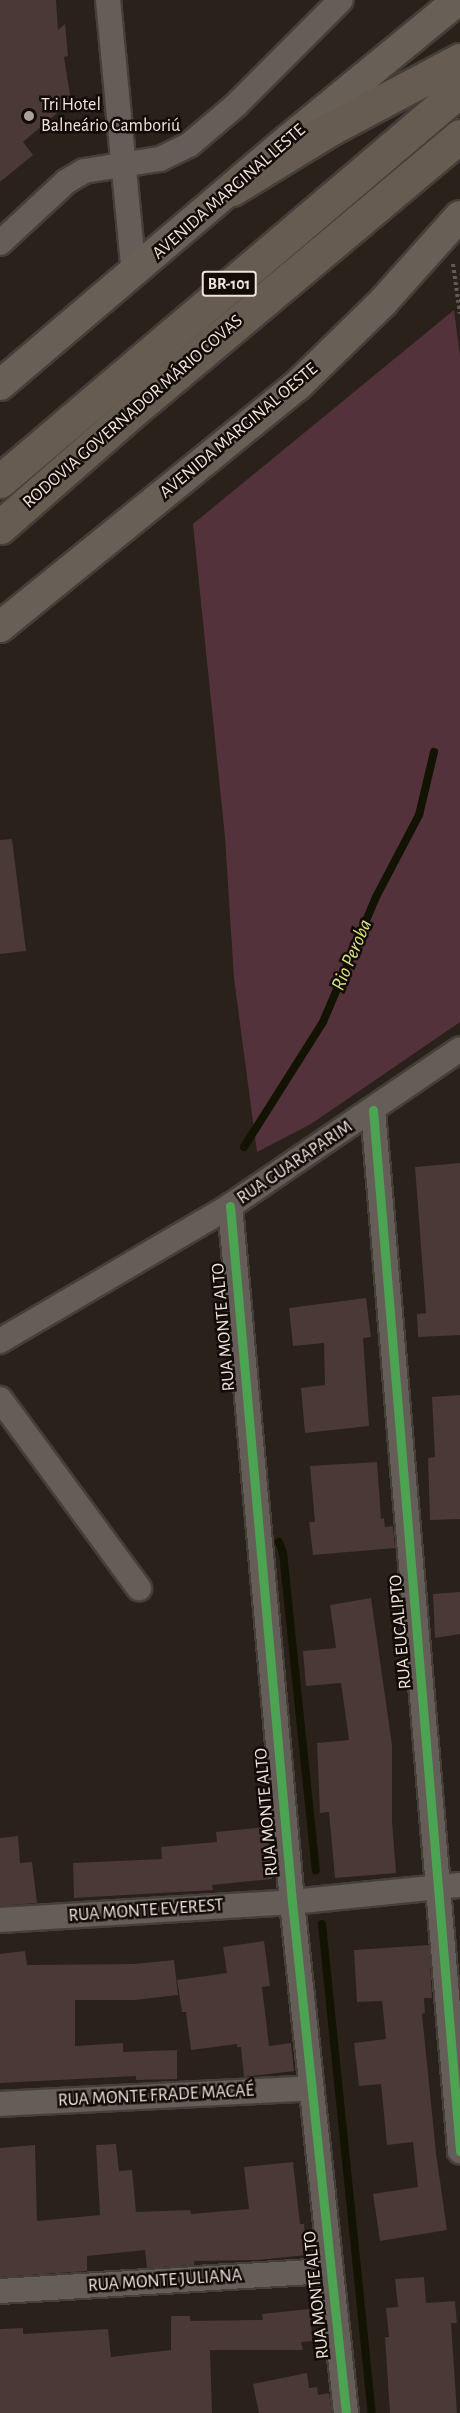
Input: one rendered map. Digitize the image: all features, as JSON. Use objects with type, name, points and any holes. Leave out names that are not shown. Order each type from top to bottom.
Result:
[{"type":"highway","points":[[231,189],[330,129],[460,60]]},
{"type":"highway","name":"RODOVIA GOVERNADOR MÁRIO COVAS","points":[[0,481],[460,90]]},
{"type":"highway","name":"RODOVIA GOVERNADOR MÁRIO COVAS","points":[[0,527],[130,413],[460,136]]},
{"type":"main road","name":"AVENIDA MARGINAL LESTE","points":[[1,383],[458,0]]},
{"type":"main road","name":"AVENIDA MARGINAL OESTE","points":[[0,627],[297,386],[335,351],[454,222]]},
{"type":"street","points":[[108,0],[134,273]]},
{"type":"street","points":[[0,243],[67,181],[84,171],[160,159],[189,145],[236,105],[341,0]]},
{"type":"street","name":"RUA GUARAPARIM","points":[[0,1341],[230,1206],[460,1049]]},
{"type":"street","name":"RUA EUCALIPTO","points":[[373,1110],[450,1886],[460,2151]]},
{"type":"street","name":"RUA MONTE ALTO","points":[[230,1206],[292,1902],[346,2413]]},
{"type":"street","points":[[0,1399],[139,1588]]},
{"type":"street","name":"RUA MONTE EVEREST","points":[[0,1920],[292,1902],[450,1886]]},
{"type":"street","name":"RUA MONTE FRADE MACAÉ","points":[[0,2104],[311,2088]]},
{"type":"street","name":"RUA MONTE JULIANA","points":[[0,2291],[330,2271]]},
{"type":"path","points":[[454,222],[460,314]]},
{"type":"shaded area","points":[[454,310],[460,356],[460,1022],[311,1124],[257,1152],[234,978],[225,837],[193,524]]},
{"type":"building","points":[[0,0],[56,0],[58,30],[65,24],[68,56],[64,57],[71,101],[23,142],[33,155],[0,182]]},
{"type":"building","points":[[12,839],[26,951],[0,954],[0,840]]},
{"type":"building","points":[[460,1163],[460,1335],[418,1337],[417,1314],[426,1313],[415,1167]]},
{"type":"building","points":[[366,1298],[371,1337],[363,1338],[369,1426],[305,1433],[301,1388],[325,1385],[324,1343],[293,1346],[289,1308]]},
{"type":"building","points":[[460,1395],[460,1519],[430,1520],[428,1458],[435,1457],[432,1397]]},
{"type":"building","points":[[377,1462],[381,1519],[384,1518],[385,1527],[393,1526],[395,1548],[313,1555],[309,1522],[315,1522],[310,1466]]},
{"type":"building","points":[[460,1592],[460,1634],[435,1638],[433,1594]]},
{"type":"building","points":[[371,1598],[392,1745],[392,1821],[396,1873],[335,1878],[329,1812],[320,1813],[317,1743],[349,1740],[341,1683],[306,1686],[303,1651],[336,1648],[330,1605]]},
{"type":"building","points":[[267,1827],[272,1879],[212,1885],[213,1890],[74,1898],[73,1863],[162,1859],[161,1847],[217,1842],[216,1832]]},
{"type":"building","points":[[18,1836],[20,1863],[32,1862],[37,1903],[0,1906],[0,1838]]},
{"type":"building","points":[[264,1941],[270,1986],[262,1987],[269,2046],[291,2043],[294,2071],[244,2077],[241,2047],[237,2047],[237,2044],[191,2050],[186,2012],[182,2012],[177,1980],[227,1973],[223,1947]]},
{"type":"building","points":[[429,1945],[432,1998],[424,1998],[425,2013],[422,2014],[436,2153],[447,2230],[380,2241],[373,2194],[418,2187],[413,2142],[387,2145],[381,2084],[359,2086],[354,2043],[386,2039],[382,2001],[357,2002],[354,1950]]},
{"type":"building","points":[[25,1951],[27,1965],[134,1964],[174,1960],[178,1995],[134,2000],[75,2000],[75,2046],[123,2043],[123,2052],[177,2050],[177,2079],[136,2080],[136,2076],[0,2083],[0,1954]]},
{"type":"building","points":[[116,2144],[119,2171],[132,2170],[136,2212],[190,2210],[191,2214],[249,2209],[244,2167],[293,2162],[300,2224],[304,2224],[307,2255],[258,2260],[194,2261],[194,2265],[147,2268],[145,2250],[87,2256],[87,2271],[0,2277],[0,2148],[35,2145],[37,2221],[100,2215],[96,2145]]},
{"type":"building","points":[[424,2277],[426,2303],[455,2301],[457,2323],[451,2323],[457,2413],[390,2413],[385,2337],[389,2337],[386,2308],[398,2307],[395,2279]]},
{"type":"building","points":[[309,2309],[313,2341],[301,2342],[303,2350],[210,2350],[212,2413],[0,2413],[0,2329],[23,2328],[23,2334],[108,2329],[111,2357],[171,2350],[171,2316],[190,2316],[190,2321],[263,2320],[262,2314]]},
{"type":"building","points":[[307,2373],[309,2388],[317,2387],[318,2395],[329,2393],[332,2413],[259,2413],[253,2384]]},
{"type":"waterway","name":"Rio Peroba","points":[[244,1147],[323,1022],[376,897],[419,815],[434,752]]},
{"type":"waterway","points":[[279,1542],[283,1553],[316,1870]]},
{"type":"waterway","points":[[322,1924],[372,2413]]},
{"type":"cycle path","points":[[373,1110],[460,2151]]},
{"type":"cycle path","points":[[230,1206],[292,1902],[346,2413]]},
{"type":"place","name":"Tri Hotel Balneário Camboriú","points":[[29,116]]}]
